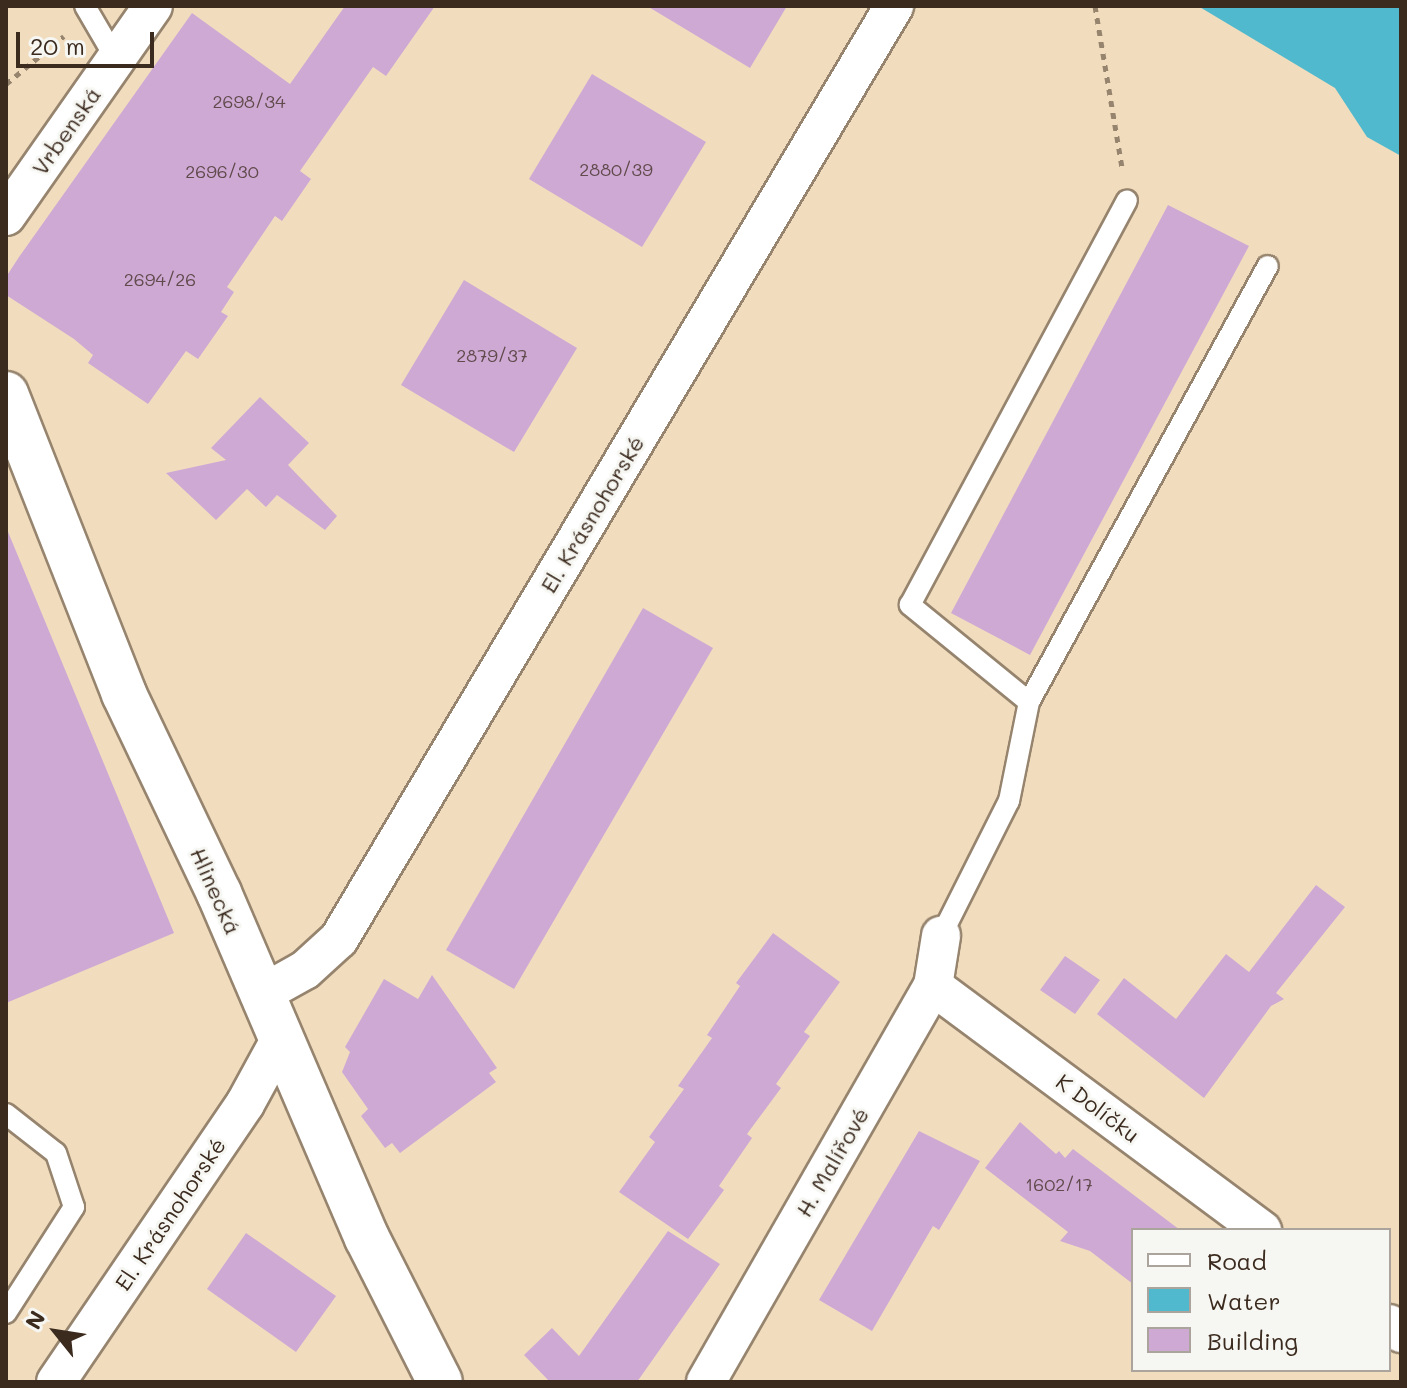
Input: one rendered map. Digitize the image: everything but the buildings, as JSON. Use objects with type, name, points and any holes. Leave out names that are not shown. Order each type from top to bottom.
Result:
[{"type":"street","name":"Vrbenská","points":[[6,216],[153,6]]},
{"type":"street","name":"El. Krásnohorské","points":[[260,995],[305,970],[339,939],[894,6]]},
{"type":"street","name":"Hlinecká","points":[[6,394],[124,694],[219,893],[279,1042],[367,1238],[440,1382]]},
{"type":"street","name":"H. Malířové","points":[[706,1382],[933,986],[941,936]]},
{"type":"street","name":"K Dolíčku","points":[[933,986],[1259,1228]]},
{"type":"street","name":"El. Krásnohorské","points":[[56,1382],[245,1104],[279,1042]]},
{"type":"lane","points":[[88,12],[116,59]]},
{"type":"lane","points":[[1029,702],[910,605],[1127,200]]},
{"type":"lane","points":[[941,936],[1009,801],[1029,702],[1268,266]]},
{"type":"lane","points":[[6,1114],[56,1153],[74,1207],[6,1313]]},
{"type":"path","points":[[1095,6],[1127,200]]},
{"type":"path","points":[[6,84],[88,12]]},
{"type":"water","points":[[1198,6],[1401,6],[1401,156],[1367,137],[1335,88]]}]
